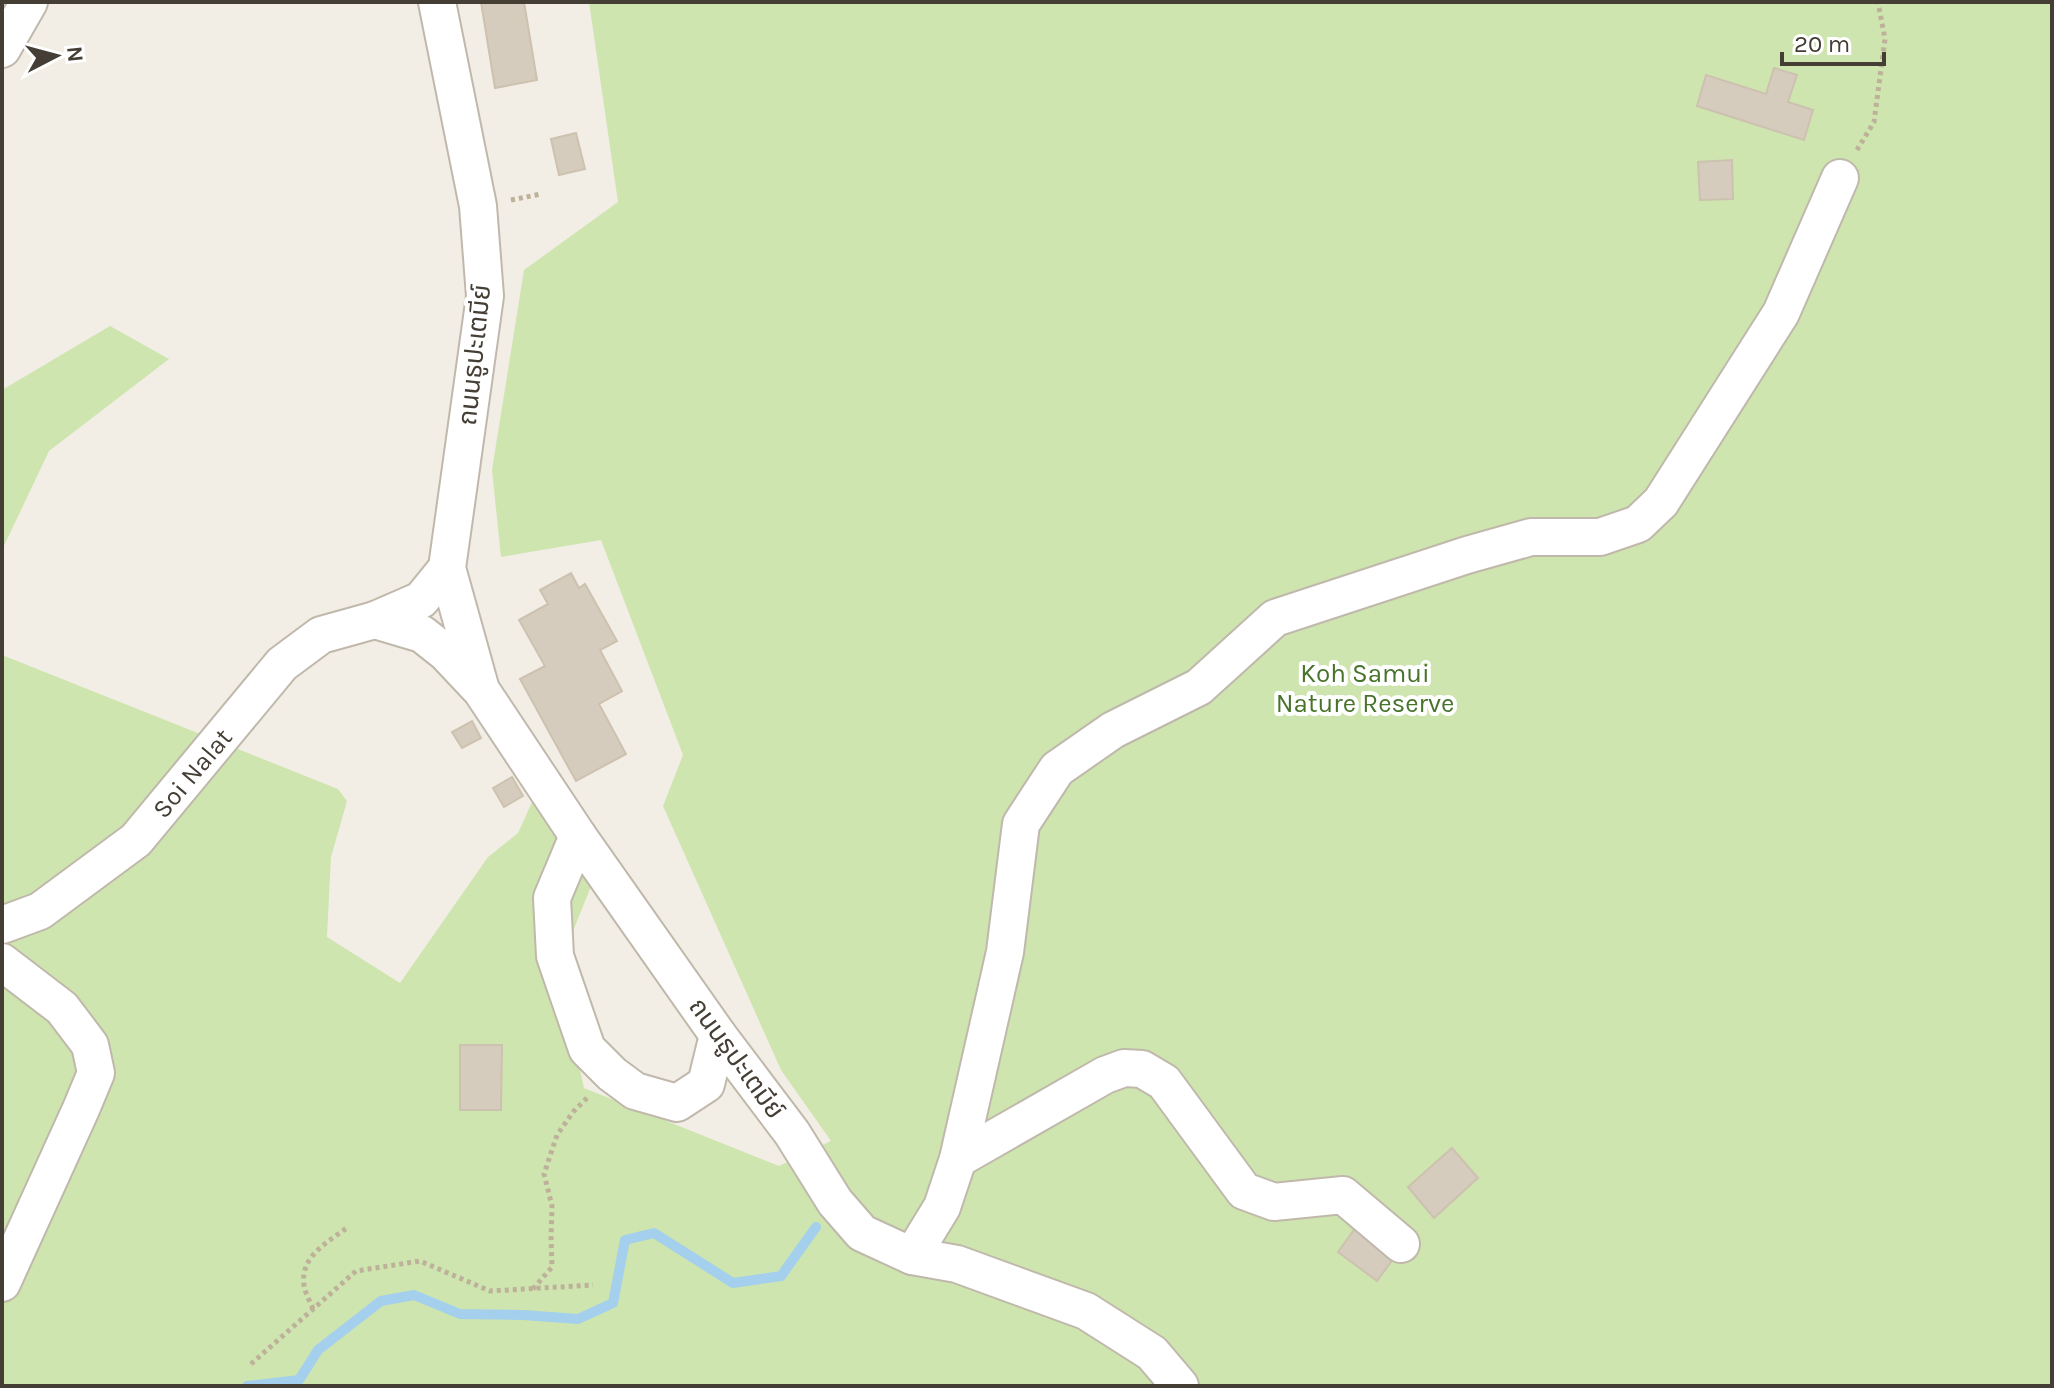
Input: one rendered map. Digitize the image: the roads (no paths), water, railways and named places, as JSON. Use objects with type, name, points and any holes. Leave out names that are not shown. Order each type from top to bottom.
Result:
[{"type":"street","points":[[2,49],[29,2]]},
{"type":"street","name":"ถนนธูปะเตมีย์","points":[[437,2],[478,206],[485,296],[447,568],[481,690],[578,836],[718,1035],[792,1133],[835,1202],[862,1233],[912,1256],[957,1264],[1086,1311],[1152,1353],[1180,1386]]},
{"type":"street","points":[[912,1256],[942,1207],[958,1159],[1005,952],[1021,824],[1057,769],[1113,730],[1199,687],[1275,618],[1531,537],[1600,537],[1638,524],[1661,502],[1781,313],[1840,178]]},
{"type":"street","points":[[375,620],[421,600],[447,568]]},
{"type":"street","points":[[375,620],[422,634],[446,653],[481,690]]},
{"type":"street","name":"Soi Nalat","points":[[2,925],[40,911],[136,840],[282,664],[321,635],[375,620]]},
{"type":"street","points":[[578,836],[552,898],[555,956],[587,1049],[635,1091],[677,1103],[706,1084],[718,1035]]},
{"type":"street","points":[[2,962],[62,1008],[90,1045],[96,1073],[2,1283]]},
{"type":"street","points":[[958,1159],[1105,1075],[1124,1068],[1142,1069],[1164,1082],[1244,1191],[1274,1202],[1343,1195],[1401,1244]]},
{"type":"waterway","points":[[247,1386],[299,1380],[318,1350],[381,1301],[414,1295],[460,1314],[578,1319],[613,1303],[625,1240],[654,1233],[733,1283],[781,1276],[816,1227]]},
{"type":"park label","name":"Koh Samui Nature Reserve","points":[[1365,688]]}]
